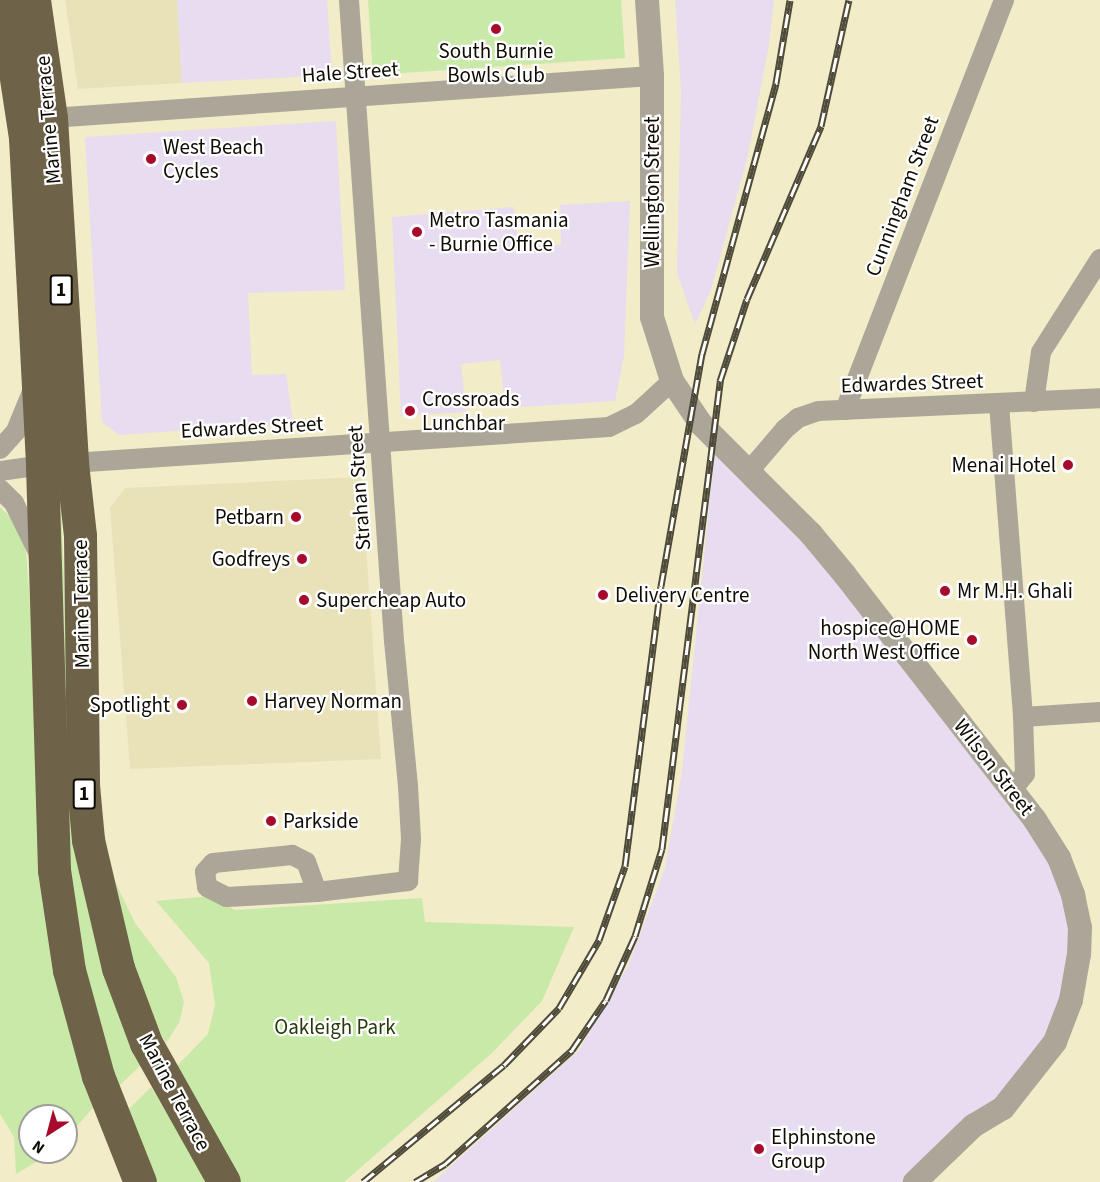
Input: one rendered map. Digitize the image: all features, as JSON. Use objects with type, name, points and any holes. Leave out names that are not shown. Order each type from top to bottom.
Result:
[{"type":"highway","name":"Marine Terrace","points":[[4,0],[25,138],[38,378],[57,464],[80,536],[83,785],[88,840],[118,969],[146,1043],[224,1182]]},
{"type":"highway","name":"Marine Terrace","points":[[34,0],[51,118],[57,464],[46,587],[54,870],[69,970],[98,1076],[140,1182]]},
{"type":"street","name":"Strahan Street","points":[[316,892],[306,862],[292,855],[244,858],[213,863],[205,872],[207,887],[227,897],[316,892],[408,881],[411,839],[408,786],[380,444],[349,0]]},
{"type":"street","name":"Wellington Street","points":[[647,0],[652,76],[652,317],[672,381]]},
{"type":"street","name":"Cunningham Street","points":[[845,410],[1004,0]]},
{"type":"street","name":"Hale Street","points":[[51,118],[652,76]]},
{"type":"street","points":[[1034,402],[1041,352],[1100,259]]},
{"type":"street","points":[[0,449],[16,431],[38,378]]},
{"type":"street","name":"Edwardes Street","points":[[0,471],[57,464],[609,427],[636,414],[672,381]]},
{"type":"street","name":"Wilson Street","points":[[672,381],[701,424],[749,471],[845,576],[1012,790],[1059,858],[1073,895],[1080,927],[1079,954],[1071,1000],[1055,1042],[1025,1085],[996,1114],[973,1126],[915,1182]]},
{"type":"street","name":"Edwardes Street","points":[[749,471],[798,418],[845,410],[1100,398]]},
{"type":"street","points":[[999,404],[1023,717],[1025,774],[1012,790]]},
{"type":"street","points":[[0,489],[14,503],[36,546],[46,587]]},
{"type":"street","points":[[1023,717],[1100,712]]},
{"type":"shaded area","points":[[65,0],[177,0],[182,83],[78,89]]},
{"type":"shaded area","points":[[177,0],[327,0],[332,75],[182,83]]},
{"type":"shaded area","points":[[675,0],[774,0],[769,45],[747,159],[711,290],[695,324],[677,273],[681,91]]},
{"type":"shaded area","points":[[336,121],[345,290],[248,293],[252,375],[286,374],[293,423],[119,435],[102,422],[85,137]]},
{"type":"shaded area","points":[[630,201],[624,356],[615,401],[505,408],[500,360],[461,364],[466,412],[401,416],[392,217],[514,207],[518,245],[561,245],[560,205]]},
{"type":"shaded area","points":[[716,439],[1035,820],[1080,928],[1055,1042],[915,1182],[433,1182],[579,1050],[628,966],[665,868],[682,772]]},
{"type":"shaded area","points":[[361,477],[381,759],[130,769],[110,508],[125,488]]},
{"type":"green space","name":"South Burnie Bowls Club","points":[[368,0],[621,0],[625,58],[373,75]]},
{"type":"green space","points":[[61,503],[74,821],[141,1065],[116,1089],[69,899],[56,504]]},
{"type":"green space","points":[[0,507],[15,522],[26,551],[34,658],[97,1103],[78,1125],[78,1104],[18,1104],[18,1164],[33,1164],[16,1174],[14,1137],[0,1114]]},
{"type":"green space","points":[[102,813],[110,871],[135,923],[176,977],[184,1002],[179,1023],[166,1043],[143,1001],[106,875]]},
{"type":"green space","name":"Oakleigh Park","points":[[211,896],[235,910],[422,898],[425,922],[574,927],[542,1001],[492,1053],[344,1182],[241,1182],[173,1070],[208,1034],[215,1005],[209,963],[156,901]]},
{"type":"green space","points":[[151,1087],[208,1182],[155,1182],[125,1113]]},
{"type":"railway","points":[[363,1182],[504,1065],[559,1008],[599,940],[625,866],[661,586],[702,354],[776,83],[790,0]]},
{"type":"railway","points":[[415,1182],[445,1164],[572,1050],[606,1000],[635,936],[662,849],[720,381],[747,299],[821,126],[849,0]]},
{"type":"place","name":"South Burnie Bowls Club","points":[[496,29]]},
{"type":"place","name":"West Beach Cycles","points":[[151,159]]},
{"type":"place","name":"Metro Tasmania - Burnie Office","points":[[417,232]]},
{"type":"place","name":"Crossroads Lunchbar","points":[[410,411]]},
{"type":"place","name":"Menai Hotel","points":[[1068,465]]},
{"type":"place","name":"Petbarn","points":[[296,517]]},
{"type":"place","name":"Godfreys","points":[[302,559]]},
{"type":"place","name":"Mr M.H. Ghali","points":[[945,591]]},
{"type":"place","name":"Delivery Centre","points":[[603,595]]},
{"type":"place","name":"Supercheap Auto","points":[[304,600]]},
{"type":"place","name":"hospice@HOME North West Office","points":[[972,640]]},
{"type":"place","name":"Harvey Norman","points":[[252,701]]},
{"type":"place","name":"Spotlight","points":[[182,705]]},
{"type":"place","name":"Parkside","points":[[271,821]]},
{"type":"place","name":"Elphinstone Group","points":[[759,1149]]}]
